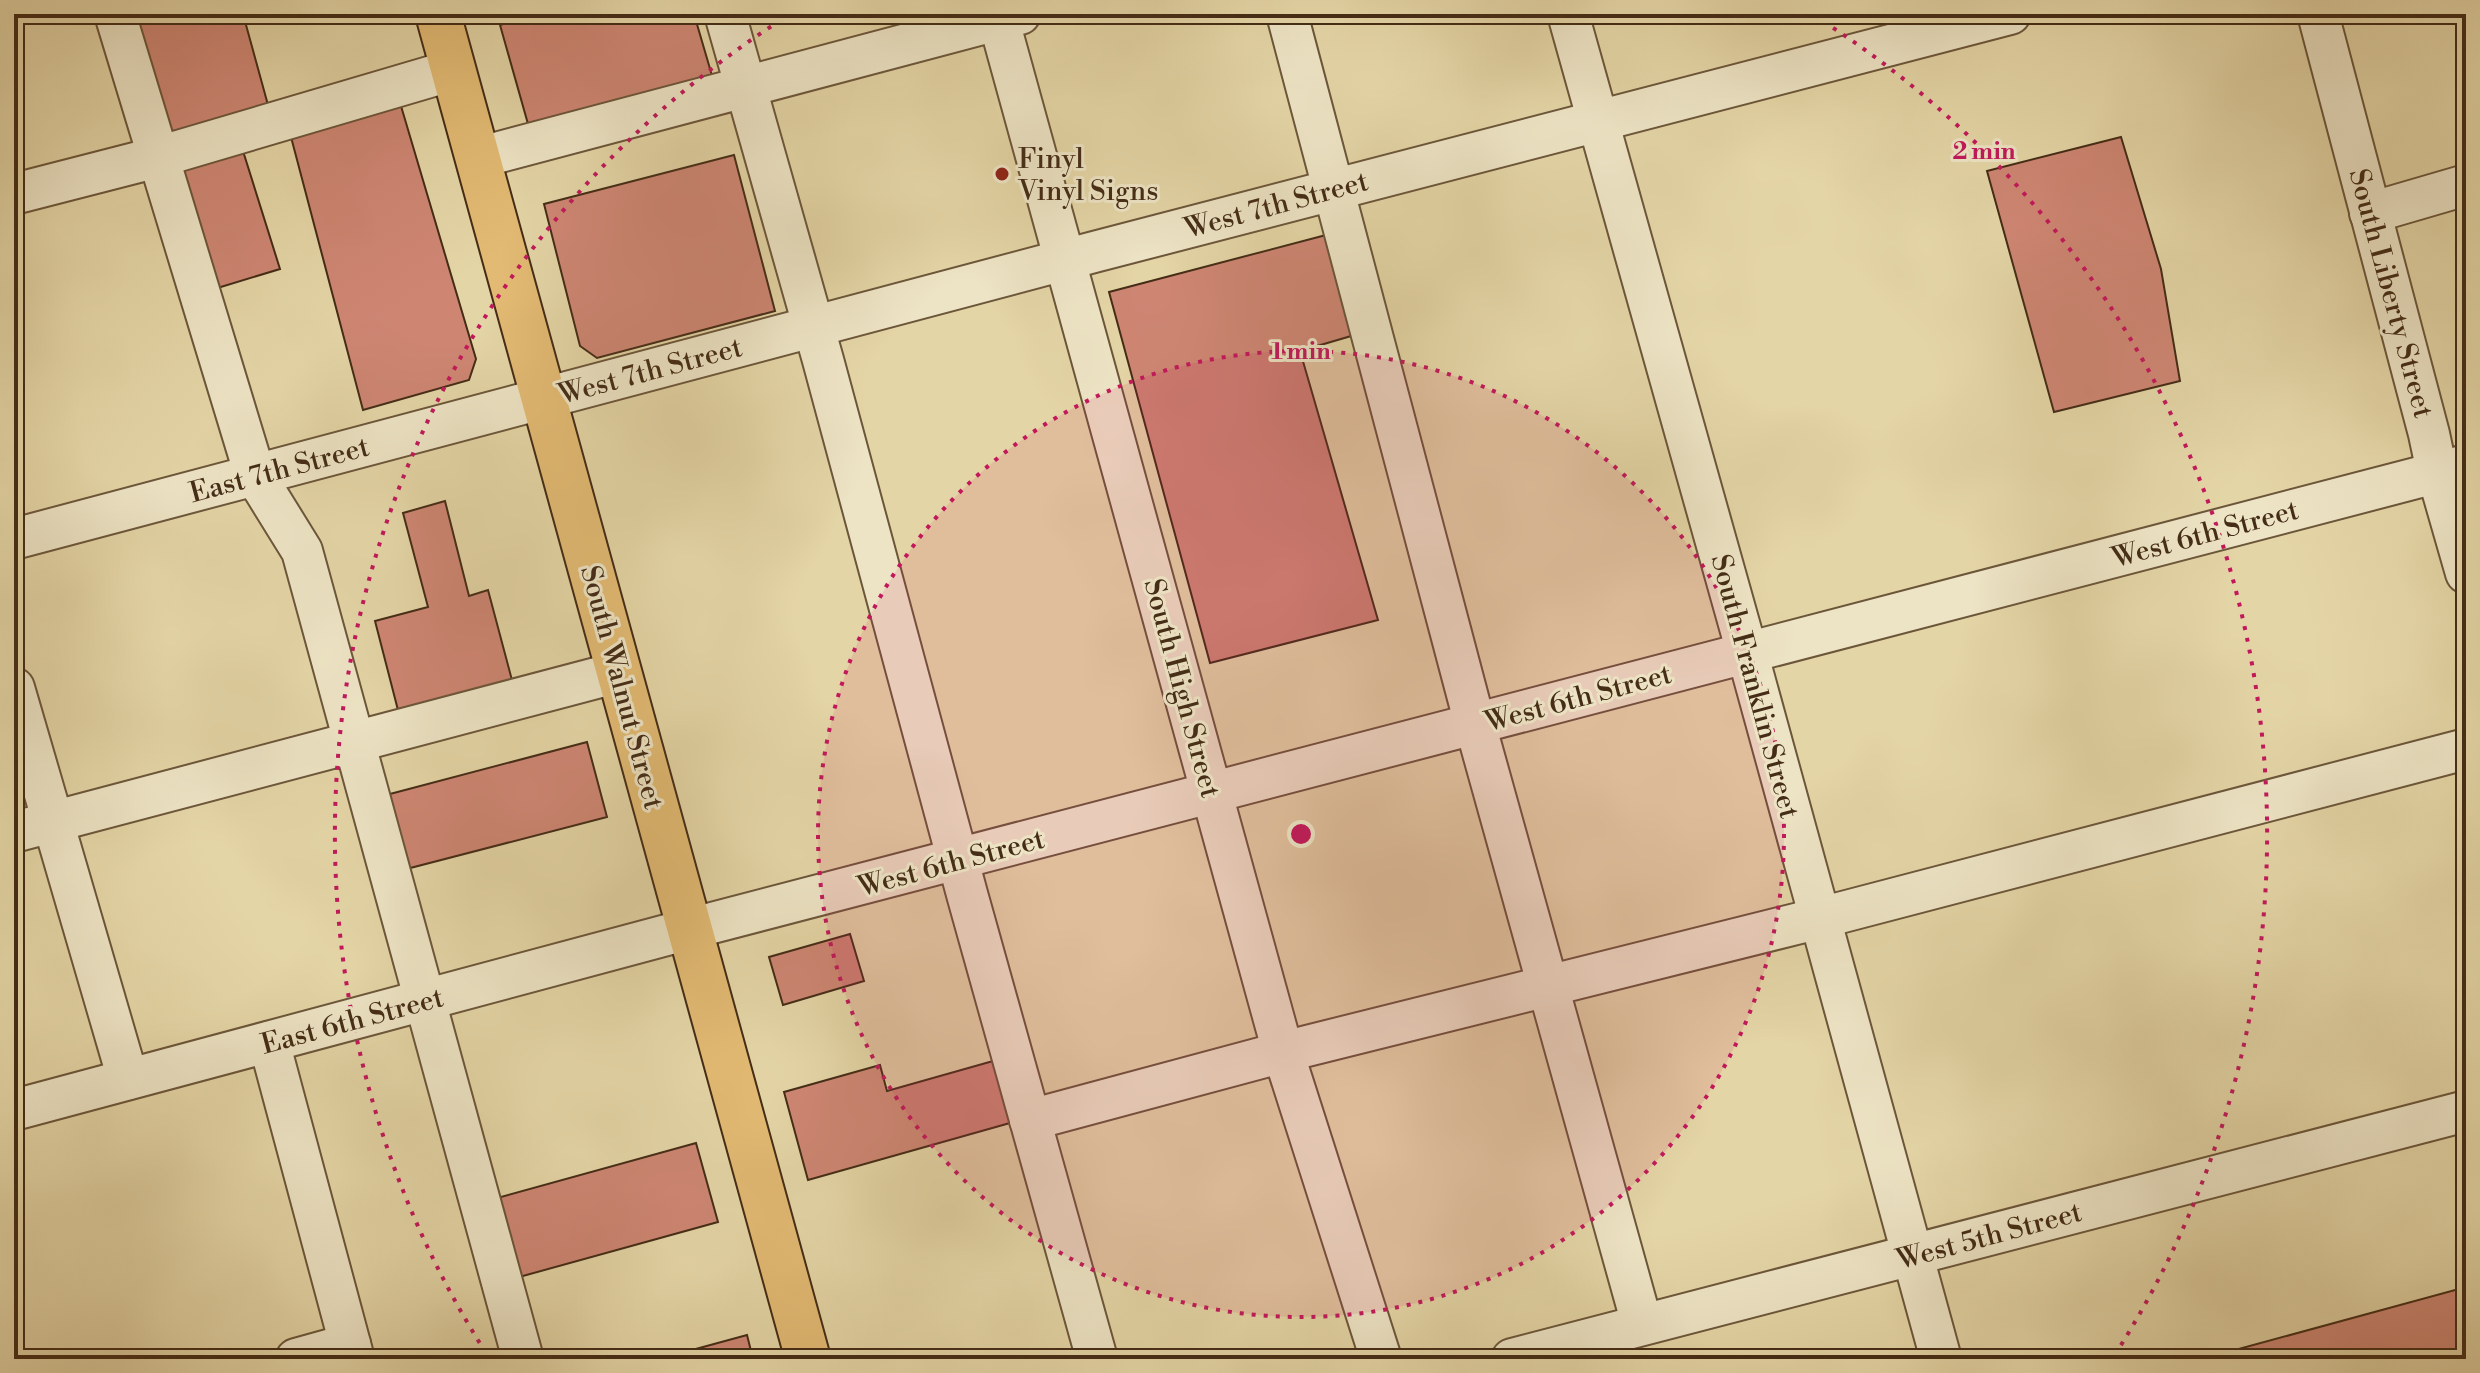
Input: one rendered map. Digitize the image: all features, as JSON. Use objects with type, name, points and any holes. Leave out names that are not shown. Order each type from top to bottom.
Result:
[{"type":"main road","name":"South Walnut Street","points":[[438,14],[808,1359]]},
{"type":"street","points":[[115,14],[255,475],[302,551],[523,1359]]},
{"type":"street","points":[[725,14],[814,326],[1097,1359]]},
{"type":"street","points":[[1287,14],[1475,724],[1642,1324]]},
{"type":"street","name":"South Franklin Street","points":[[1568,14],[1941,1359]]},
{"type":"street","name":"West 7th Street","points":[[543,398],[1597,120],[1897,28],[2010,14]]},
{"type":"street","name":"South Liberty Street","points":[[2318,14],[2429,434],[2451,469],[2466,573]]},
{"type":"street","points":[[477,158],[1005,16]]},
{"type":"street","name":"South High Street","points":[[1005,16],[1065,260],[1283,1052],[1381,1359]]},
{"type":"street","points":[[14,194],[158,157],[453,70]]},
{"type":"street","points":[[2370,213],[2466,185]]},
{"type":"street","name":"East 7th Street","points":[[14,539],[543,398]]},
{"type":"street","name":"West 6th Street","points":[[689,929],[2451,469]]},
{"type":"street","points":[[14,832],[619,672]]},
{"type":"street","points":[[14,688],[128,1079]]},
{"type":"street","points":[[1030,1120],[1283,1052],[1820,918],[2466,749]]},
{"type":"street","name":"East 6th Street","points":[[14,1110],[689,929]]},
{"type":"street","points":[[269,1042],[352,1351],[296,1359]]},
{"type":"street","name":"West 5th Street","points":[[1512,1359],[2466,1111]]},
{"type":"building","points":[[132,14],[243,14],[268,105],[167,136]]},
{"type":"building","points":[[536,14],[694,14],[713,79],[530,131],[500,25]]},
{"type":"building","points":[[401,106],[476,359],[469,380],[363,410],[291,137]]},
{"type":"building","points":[[2121,137],[2161,269],[2180,381],[2054,412],[1987,171]]},
{"type":"building","points":[[243,151],[280,269],[211,290],[175,173]]},
{"type":"building","points":[[734,155],[775,311],[597,358],[580,346],[544,204]]},
{"type":"building","points":[[1326,235],[1358,334],[1300,351],[1378,620],[1210,663],[1109,292]]},
{"type":"building","points":[[445,501],[469,596],[488,590],[513,684],[399,714],[375,621],[428,607],[403,513]]},
{"type":"building","points":[[587,742],[607,817],[391,873],[371,799]]},
{"type":"building","points":[[850,934],[864,981],[783,1005],[769,957]]},
{"type":"building","points":[[993,1061],[1010,1123],[808,1180],[784,1092],[880,1065],[887,1091]]},
{"type":"building","points":[[696,1143],[718,1222],[512,1279],[490,1200]]},
{"type":"building","points":[[2466,1287],[2466,1359],[2202,1359]]},
{"type":"building","points":[[747,1335],[753,1359],[659,1359]]},
{"type":"place","name":"Finyl Vinyl Signs","points":[[1002,174]]}]
